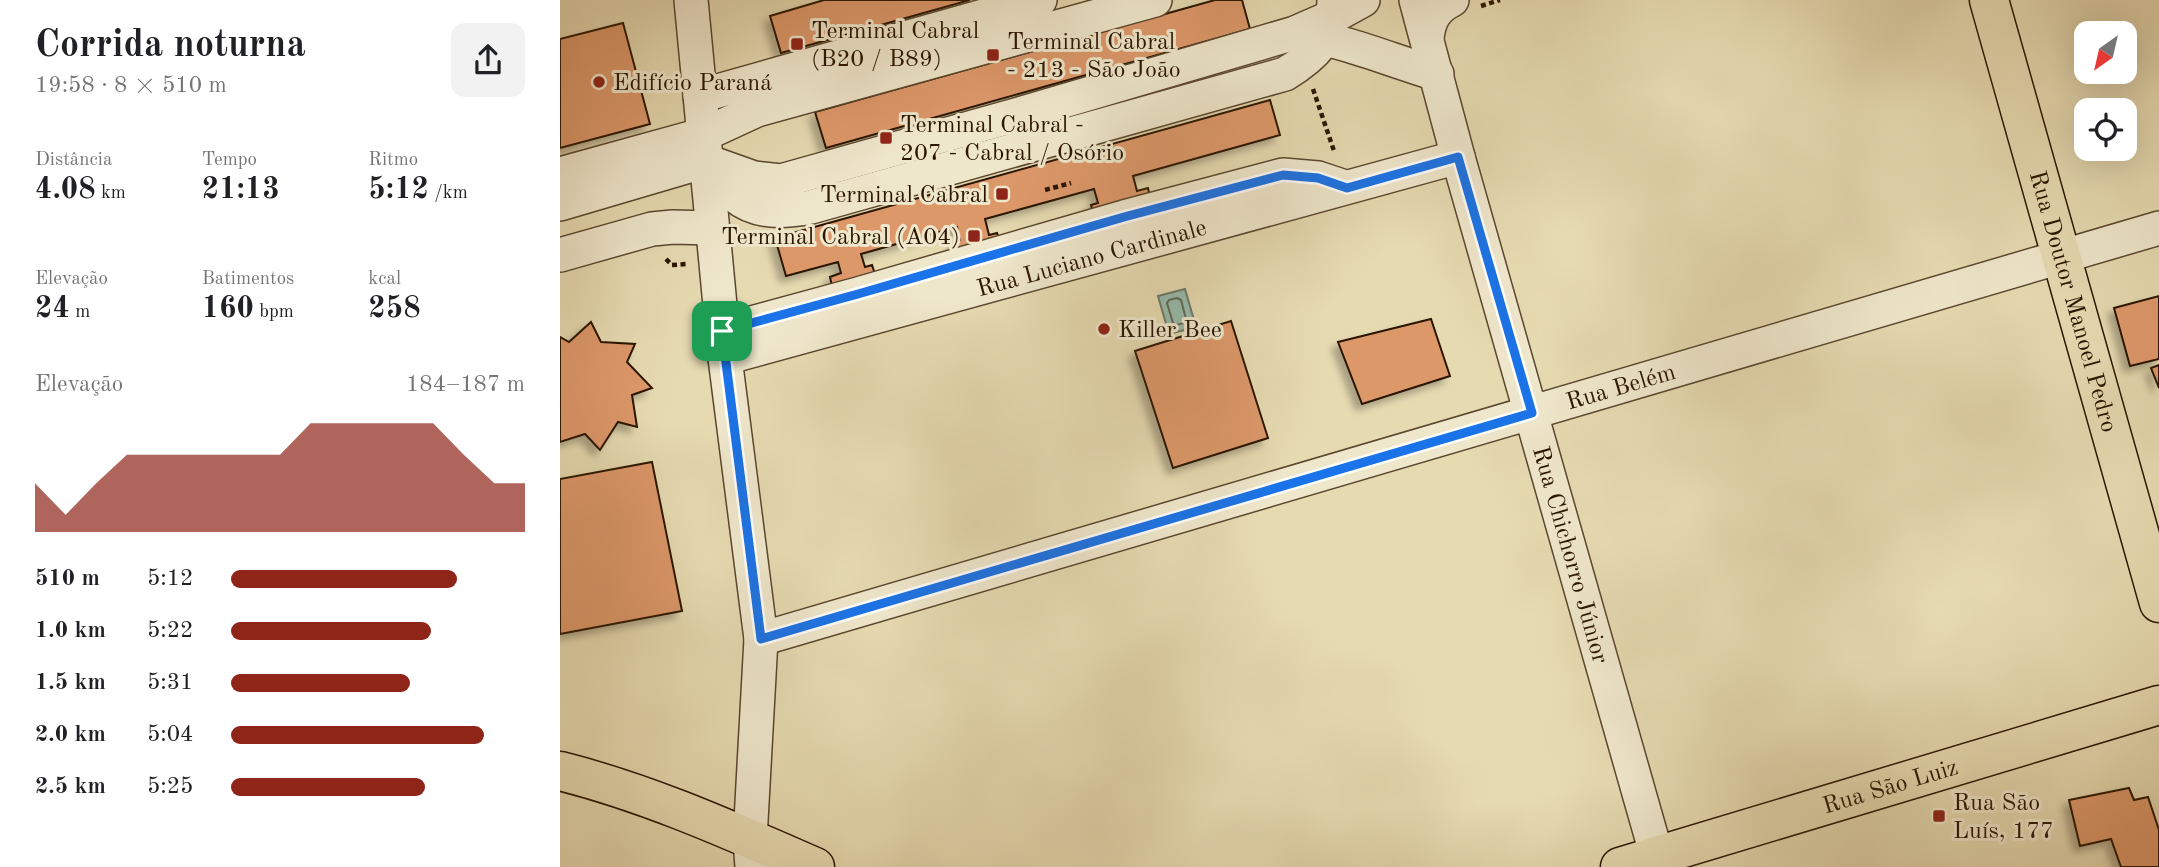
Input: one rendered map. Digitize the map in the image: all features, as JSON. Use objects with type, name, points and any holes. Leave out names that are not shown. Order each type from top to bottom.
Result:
[{"type":"main road","name":"Rua Doutor Manoel Pedro","points":[[1989,0],[2159,603]]},
{"type":"main road","name":"Rua São Luiz","points":[[1620,867],[1658,862],[2159,705]]},
{"type":"main road","points":[[560,771],[650,799],[751,853],[815,867]]},
{"type":"street","points":[[700,96],[1040,0]]},
{"type":"street","points":[[560,204],[705,147],[757,110],[1155,0]]},
{"type":"street","points":[[705,147],[735,195],[760,210],[790,211],[811,207],[1285,74],[1304,63],[1322,22],[1363,0]]},
{"type":"street","name":"Rua Chichorro Júnior","points":[[1416,0],[1658,862]]},
{"type":"street","points":[[1427,38],[1428,26],[1434,12],[1452,0]]},
{"type":"street","points":[[694,1],[700,96],[724,344],[761,639],[751,853]]},
{"type":"street","points":[[1322,22],[1437,74]]},
{"type":"street","points":[[560,174],[705,147]]},
{"type":"street","name":"Rua Luciano Cardinale","points":[[724,344],[1347,188],[1458,157]]},
{"type":"street","points":[[560,255],[652,229],[712,228]]},
{"type":"street","name":"Rua Belém","points":[[761,639],[2159,228]]},
{"type":"path","points":[[1045,190],[1072,183]]},
{"type":"water","points":[[1185,289],[1196,327],[1169,334],[1158,296]]},
{"type":"building","points":[[824,0],[970,0],[781,53],[770,16]]},
{"type":"building","name":"Terminal Cabral","points":[[1215,0],[1242,0],[1250,29],[826,148],[815,112]]},
{"type":"building","name":"Edifício Paraná","points":[[623,23],[650,124],[560,148],[560,39]]},
{"type":"building","name":"Terminal Cabral","points":[[1270,100],[1280,135],[1133,176],[1137,191],[1148,188],[1150,197],[1093,213],[1091,205],[1098,203],[1094,189],[985,219],[989,235],[997,233],[999,239],[957,251],[954,241],[960,240],[957,227],[861,254],[865,267],[872,265],[875,274],[832,286],[830,277],[841,273],[838,262],[786,276],[775,238]]},
{"type":"building","points":[[2159,296],[2159,359],[2130,366],[2114,308]]},
{"type":"building","points":[[1431,319],[1450,376],[1362,404],[1338,342]]},
{"type":"building","points":[[1231,321],[1268,438],[1173,468],[1135,351]]},
{"type":"building","points":[[591,322],[601,342],[635,344],[627,362],[652,388],[632,395],[637,427],[618,422],[600,450],[585,434],[560,442],[560,337],[569,342]]},
{"type":"building","points":[[2159,365],[2159,388],[2151,368]]},
{"type":"building","points":[[652,462],[682,611],[560,634],[560,479]]},
{"type":"building","points":[[2129,788],[2134,800],[2148,797],[2159,830],[2159,867],[2121,867],[2111,839],[2080,846],[2069,800]]},
{"type":"place","name":"Terminal Cabral (B20 / B89)","points":[[797,44]]},
{"type":"place","name":"Terminal Cabral - 213 - São João","points":[[993,55]]},
{"type":"place","name":"Edifício Paraná","points":[[599,82]]},
{"type":"place","name":"Terminal Cabral - 207 - Cabral / Osório","points":[[886,138]]},
{"type":"place","name":"Terminal Cabral","points":[[1002,194]]},
{"type":"place","name":"Terminal Cabral (A04)","points":[[974,236]]},
{"type":"place","name":"Killer Bee","points":[[1104,329]]},
{"type":"place","name":"Rua São Luís, 177","points":[[1939,816]]},
{"type":"route","points":[[1458,157],[1532,413],[761,639],[722,331],[1124,217],[1283,175],[1318,178],[1347,188],[1458,157]]}]
